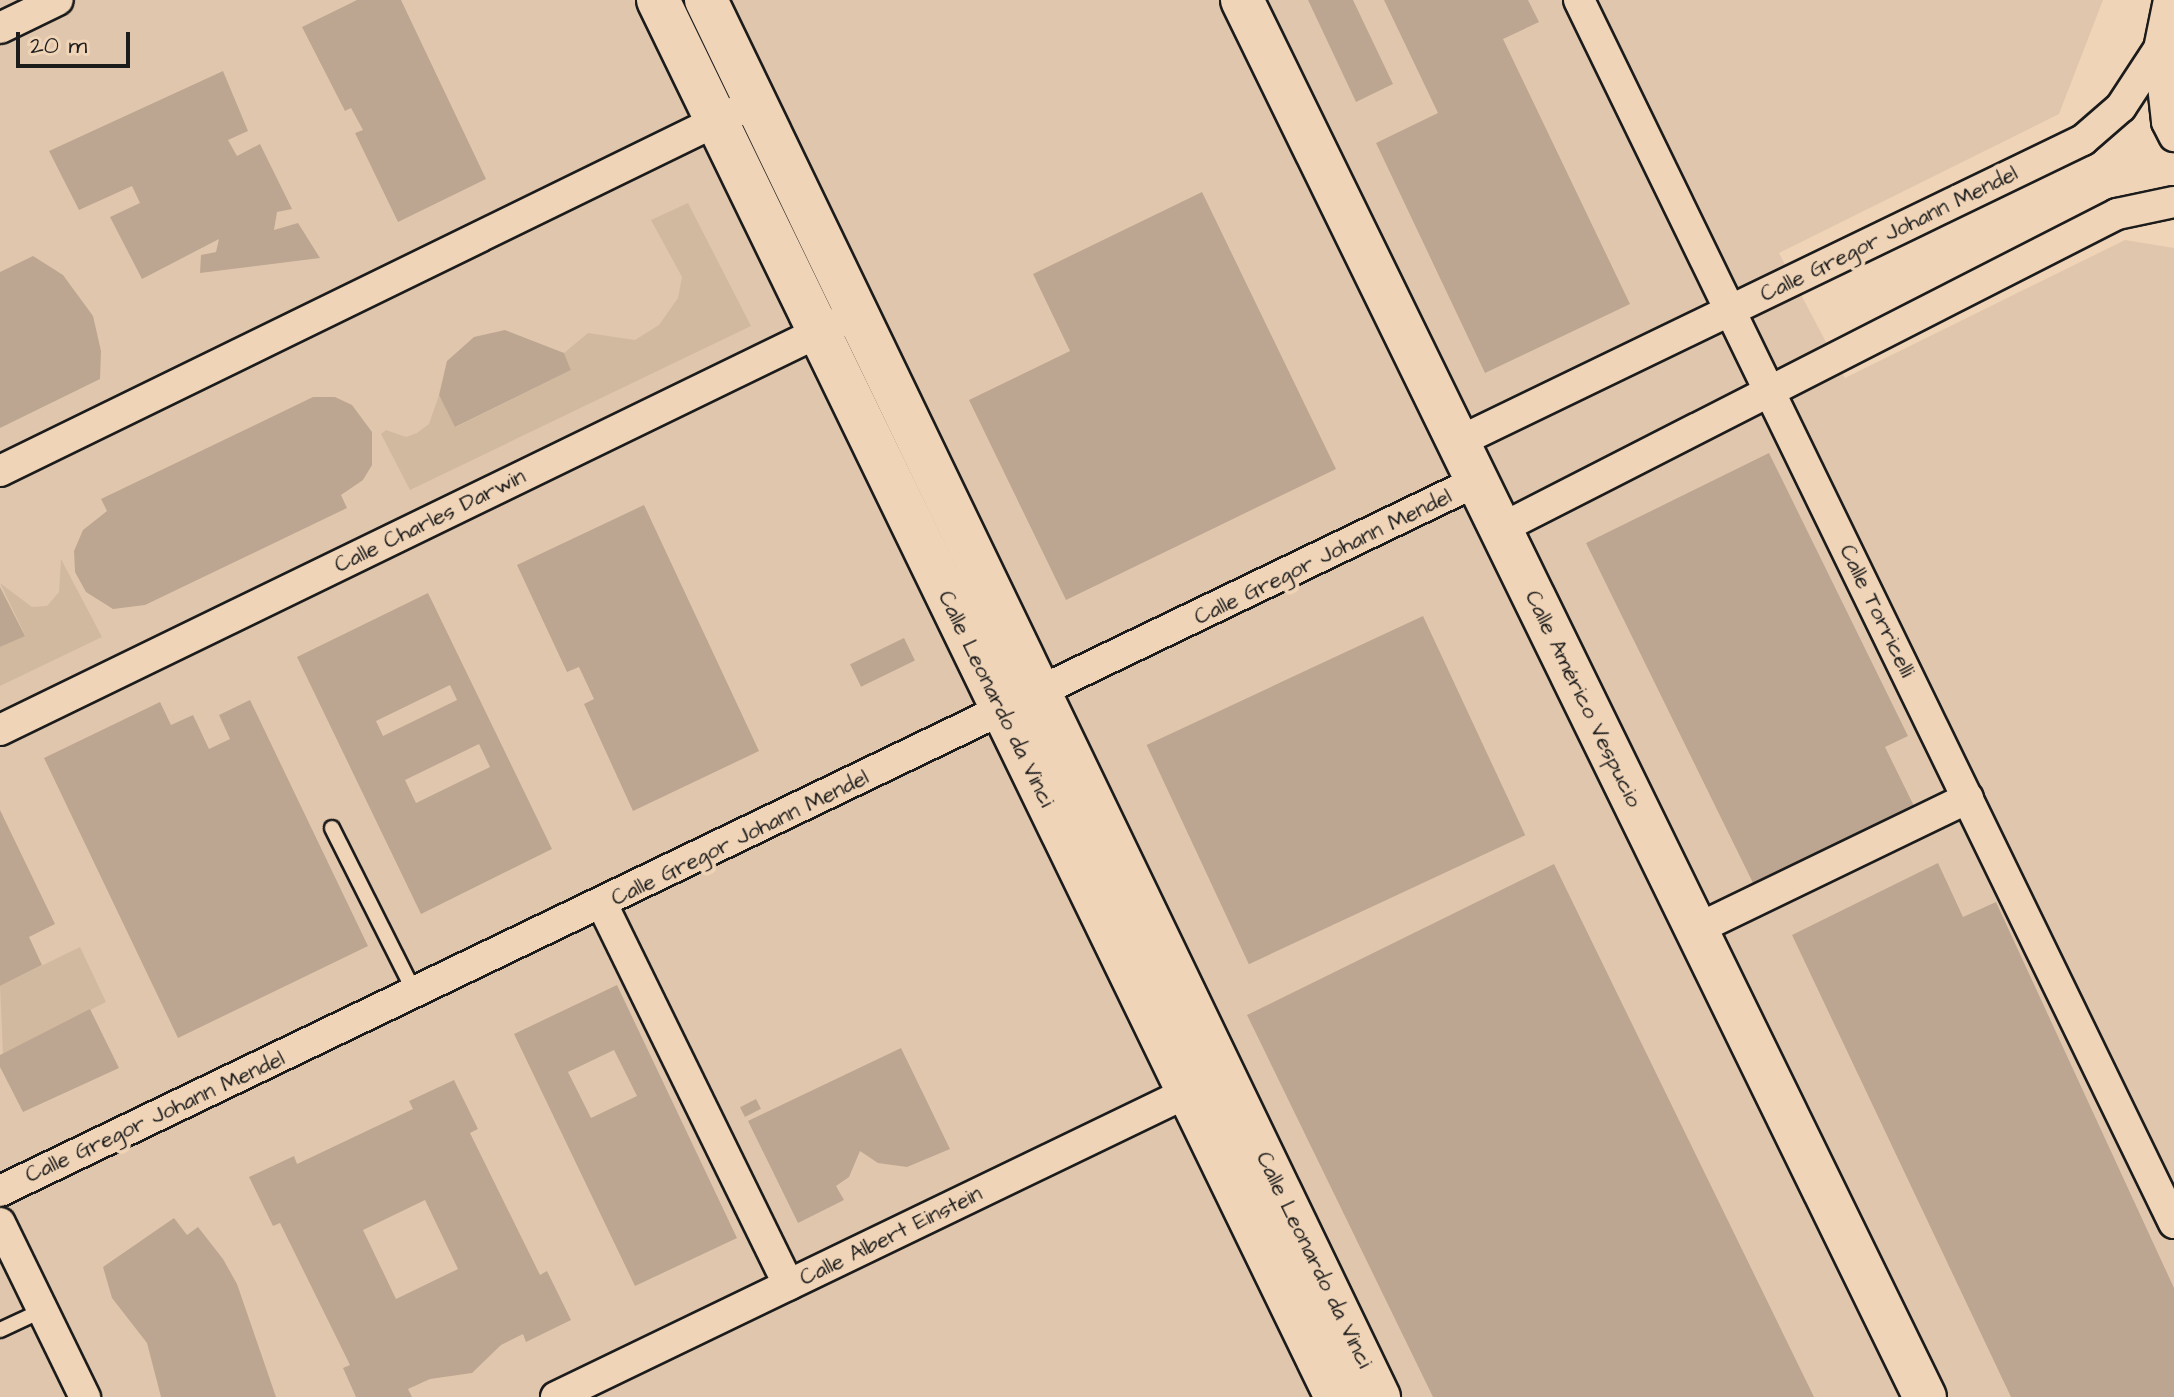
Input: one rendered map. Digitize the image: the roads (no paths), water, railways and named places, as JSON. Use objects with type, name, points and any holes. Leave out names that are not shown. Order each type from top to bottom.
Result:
[{"type":"street","points":[[0,28],[58,0]]},
{"type":"street","name":"Calle Leonardo da Vinci","points":[[658,0],[1336,1397]]},
{"type":"street","name":"Calle Leonardo da Vinci","points":[[706,0],[758,100],[1379,1397]]},
{"type":"street","name":"Calle Américo Vespucio","points":[[1242,0],[1925,1397]]},
{"type":"street","name":"Calle Torricelli","points":[[1579,0],[2174,1223]]},
{"type":"street","points":[[2169,0],[2159,49],[2167,122],[2174,136]]},
{"type":"street","name":"Calle Gregor Johann Mendel","points":[[1458,442],[2083,140],[2121,107],[2159,49]]},
{"type":"street","points":[[0,471],[758,100]]},
{"type":"street","points":[[1500,529],[2117,214],[2174,202]]},
{"type":"street","name":"Calle Charles Darwin","points":[[0,730],[860,312]]},
{"type":"street","name":"Calle Gregor Johann Mendel","points":[[0,1191],[1042,694],[1477,481]]},
{"type":"street","points":[[1697,929],[1968,798]]},
{"type":"street","points":[[602,904],[789,1285]]},
{"type":"street","name":"Calle Albert Einstein","points":[[556,1397],[1225,1074]]},
{"type":"street","points":[[0,1223],[85,1397]]},
{"type":"lane","points":[[332,828],[415,993]]},
{"type":"lane","points":[[0,1330],[43,1310]]}]
